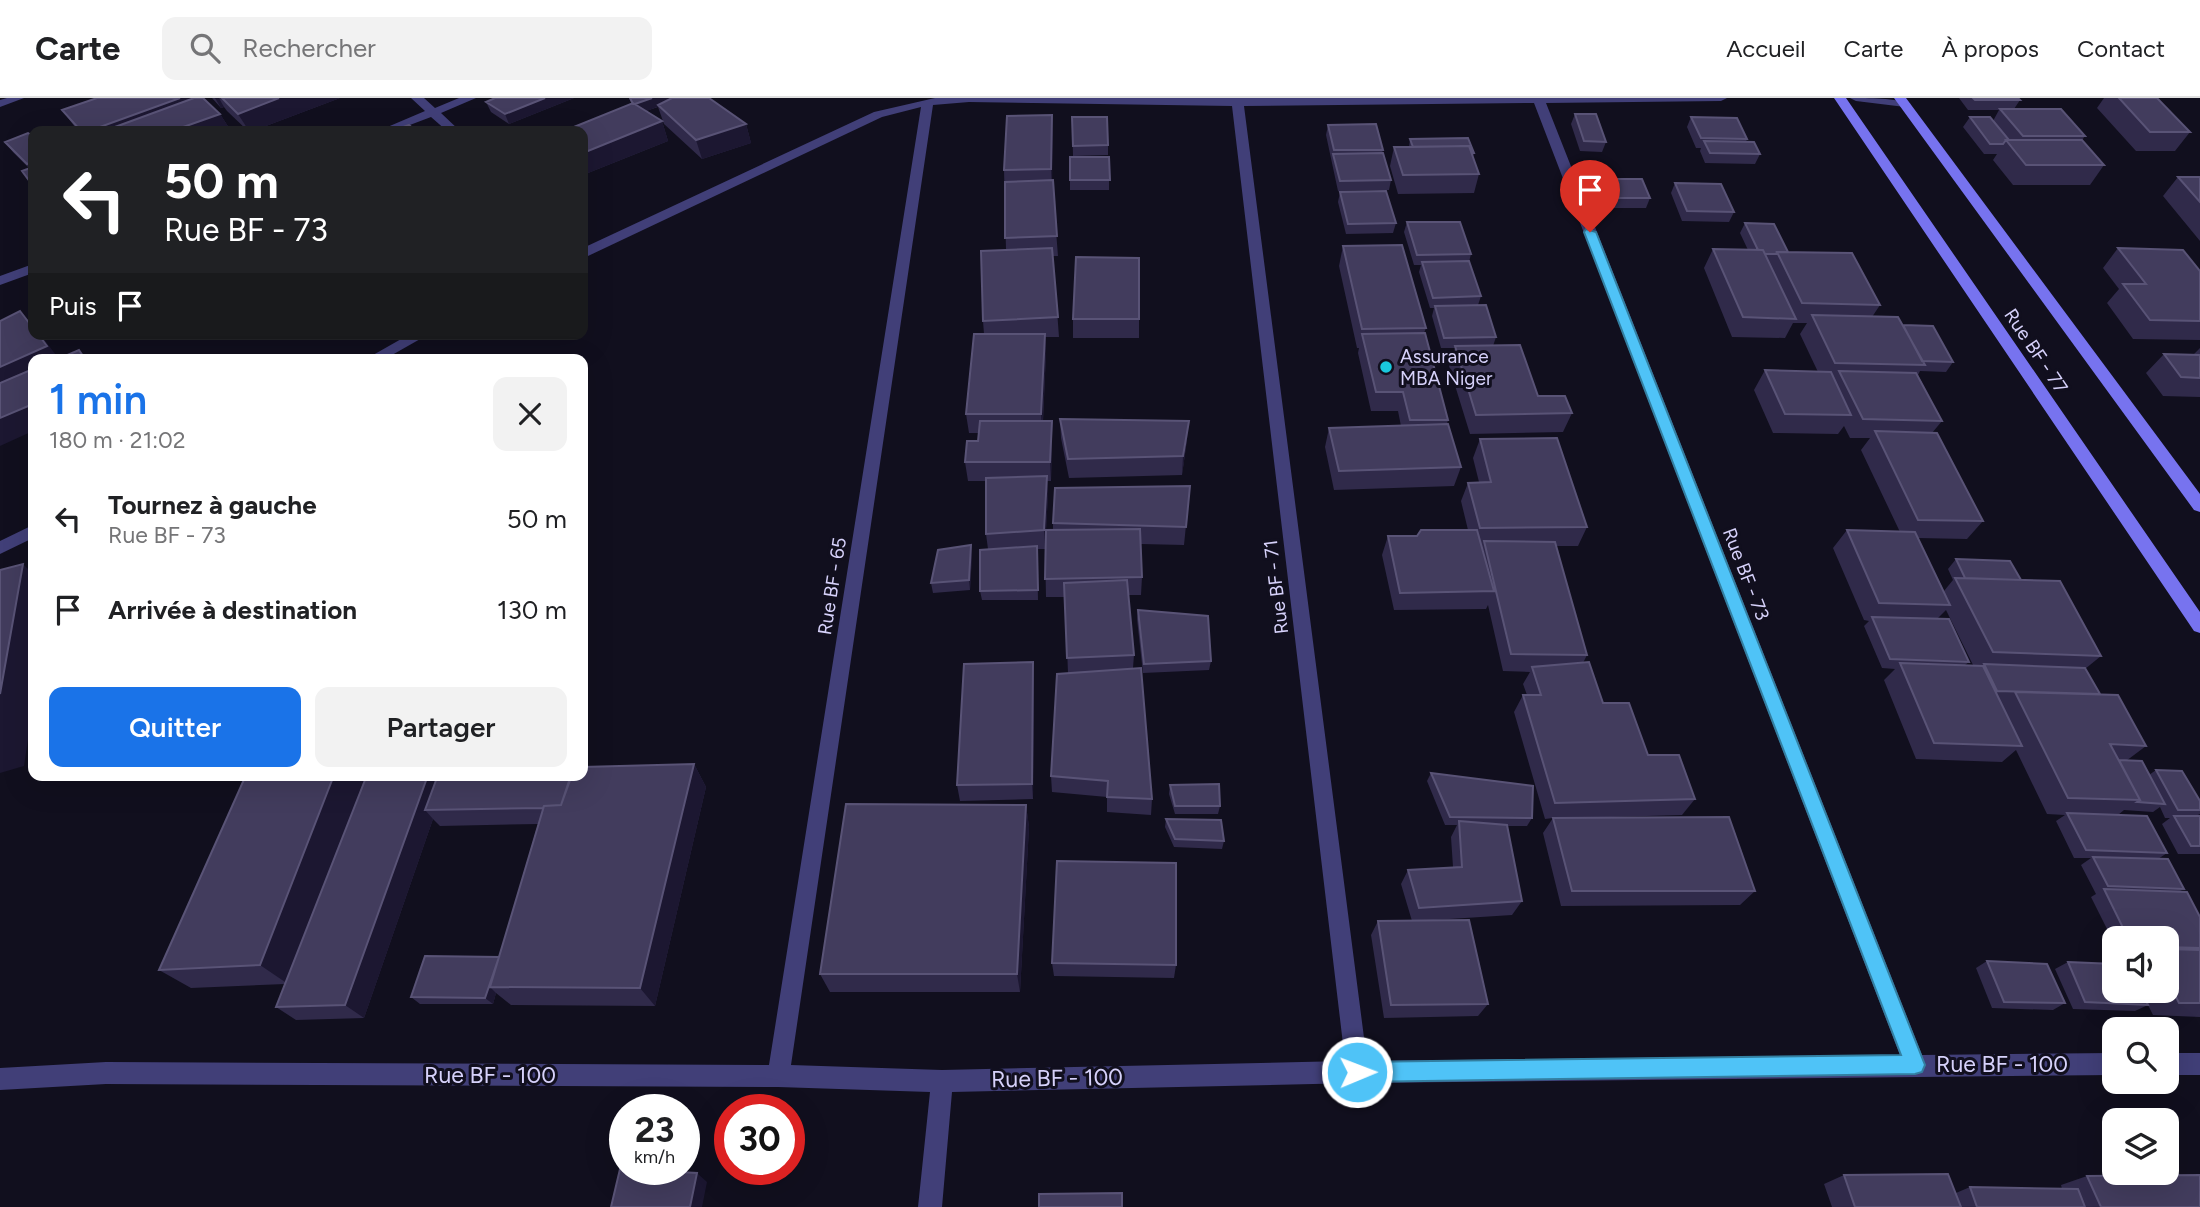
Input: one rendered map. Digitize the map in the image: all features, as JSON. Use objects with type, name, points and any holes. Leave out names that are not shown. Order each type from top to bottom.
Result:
[{"type":"main road","name":"Rue BF - 77","points":[[1840,98],[2200,626]]},
{"type":"main road","name":"Rue BF - 77","points":[[1902,101],[2200,506]]},
{"type":"street","points":[[0,104],[18,98]]},
{"type":"street","points":[[417,98],[449,126]]},
{"type":"street","points":[[397,126],[470,98]]},
{"type":"street","points":[[588,251],[878,114],[928,102],[969,99],[1238,101],[1721,98]]},
{"type":"street","points":[[1856,98],[1902,101]]},
{"type":"street","name":"Rue BF - 73","points":[[1538,100],[1915,1065]]},
{"type":"street","name":"Rue BF - 71","points":[[1238,101],[1357,1072]]},
{"type":"street","name":"Rue BF - 65","points":[[778,1076],[928,102]]},
{"type":"street","points":[[0,281],[28,270]]},
{"type":"street","points":[[383,354],[410,340]]},
{"type":"street","points":[[0,548],[28,534]]},
{"type":"street","name":"Rue BF - 100","points":[[0,1079],[106,1073],[778,1076],[942,1080],[1357,1072],[2102,1064]]},
{"type":"street","points":[[2179,1064],[2200,1064]]},
{"type":"street","points":[[930,1207],[942,1080]]},
{"type":"building","points":[[97,98],[180,98],[103,126],[76,126],[62,110]]},
{"type":"building","points":[[194,98],[203,98],[220,114],[186,126],[118,126]]},
{"type":"building","points":[[222,98],[279,98],[238,114]]},
{"type":"building","points":[[495,98],[545,98],[505,114],[486,102]]},
{"type":"building","points":[[630,98],[652,98],[633,104]]},
{"type":"building","points":[[672,98],[709,98],[746,124],[696,140],[658,105]]},
{"type":"building","points":[[1973,98],[2018,98],[2020,100],[1975,100]]},
{"type":"building","points":[[2119,98],[2157,98],[2190,132],[2150,132]]},
{"type":"building","points":[[633,103],[662,121],[588,151],[588,126],[576,126]]},
{"type":"building","points":[[2000,109],[2061,109],[2085,136],[2023,136]]},
{"type":"building","points":[[1575,114],[1596,114],[1606,142],[1584,141]]},
{"type":"building","points":[[1052,115],[1051,169],[1004,170],[1007,116]]},
{"type":"building","points":[[1072,117],[1107,117],[1108,145],[1073,146]]},
{"type":"building","points":[[1691,117],[1737,118],[1747,139],[1701,138]]},
{"type":"building","points":[[1970,117],[1990,117],[2009,140],[2003,144],[1990,144]]},
{"type":"building","points":[[1376,124],[1383,150],[1334,150],[1328,125]]},
{"type":"building","points":[[28,133],[28,164],[27,164],[5,142]]},
{"type":"building","points":[[1468,138],[1474,153],[1469,146],[1413,147],[1410,139]]},
{"type":"building","points":[[2006,140],[2082,140],[2104,165],[2026,165]]},
{"type":"building","points":[[1704,141],[1754,142],[1760,154],[1710,153]]},
{"type":"building","points":[[1469,146],[1479,174],[1403,175],[1394,147]]},
{"type":"building","points":[[1383,153],[1391,180],[1340,181],[1333,154]]},
{"type":"building","points":[[1070,157],[1109,157],[1110,180],[1070,180]]},
{"type":"building","points":[[28,169],[28,179],[22,171]]},
{"type":"building","points":[[2178,177],[2200,177],[2200,202]]},
{"type":"building","points":[[1605,179],[1642,179],[1650,198],[1612,198]]},
{"type":"building","points":[[1053,180],[1057,236],[1005,238],[1005,182]]},
{"type":"building","points":[[1675,183],[1721,184],[1734,212],[1687,211]]},
{"type":"building","points":[[1386,191],[1396,223],[1348,224],[1340,192]]},
{"type":"building","points":[[1407,222],[1460,222],[1471,254],[1417,255]]},
{"type":"building","points":[[1745,223],[1774,224],[1788,252],[1765,254],[1763,250],[1758,250]]},
{"type":"building","points":[[1402,245],[1426,328],[1362,329],[1343,246]]},
{"type":"building","points":[[1052,248],[1058,317],[983,321],[981,251]]},
{"type":"building","points":[[2118,248],[2183,250],[2200,271],[2200,321],[2150,320],[2123,284],[2146,284]]},
{"type":"building","points":[[1713,249],[1763,250],[1796,319],[1743,317]]},
{"type":"building","points":[[1777,252],[1852,253],[1880,305],[1802,303]]},
{"type":"building","points":[[1076,257],[1139,258],[1139,319],[1073,319]]},
{"type":"building","points":[[1469,261],[1481,296],[1433,298],[1422,262]]},
{"type":"building","points":[[1486,305],[1496,337],[1444,338],[1435,306]]},
{"type":"building","points":[[20,311],[28,321],[28,340],[42,340],[47,346],[0,367],[0,321]]},
{"type":"building","points":[[1812,315],[1898,317],[1925,365],[1835,363]]},
{"type":"building","points":[[1903,325],[1933,326],[1953,362],[1922,361]]},
{"type":"building","points":[[1425,333],[1448,420],[1410,420],[1403,392],[1376,392],[1362,334]]},
{"type":"building","points":[[974,334],[1045,334],[1041,414],[966,414]]},
{"type":"building","points":[[1520,345],[1538,396],[1565,396],[1572,413],[1476,415],[1455,346]]},
{"type":"building","points":[[2164,354],[2200,355],[2200,378],[2181,377]]},
{"type":"building","points":[[1765,370],[1831,372],[1851,415],[1785,414]]},
{"type":"building","points":[[28,371],[28,406],[0,418],[0,383]]},
{"type":"building","points":[[1839,371],[1916,373],[1942,421],[1863,419]]},
{"type":"building","points":[[1060,419],[1189,421],[1183,456],[1068,459]]},
{"type":"building","points":[[980,421],[1052,421],[1050,462],[965,462],[967,441],[978,441]]},
{"type":"building","points":[[1448,424],[1461,467],[1339,471],[1329,428]]},
{"type":"building","points":[[1875,431],[1937,433],[1983,521],[1918,520]]},
{"type":"building","points":[[1557,438],[1587,527],[1480,528],[1468,483],[1491,482],[1480,439]]},
{"type":"building","points":[[1047,476],[1044,530],[986,534],[986,478]]},
{"type":"building","points":[[1190,486],[1186,527],[1053,523],[1055,488]]},
{"type":"building","points":[[1140,529],[1142,577],[1045,579],[1046,530]]},
{"type":"building","points":[[1421,530],[1477,530],[1494,591],[1400,593],[1388,536],[1417,536]]},
{"type":"building","points":[[1847,530],[1915,532],[1950,605],[1879,603]]},
{"type":"building","points":[[1484,541],[1555,542],[1587,655],[1511,654]]},
{"type":"building","points":[[971,545],[969,580],[931,583],[938,550]]},
{"type":"building","points":[[1037,546],[1038,590],[980,591],[980,550]]},
{"type":"building","points":[[1956,559],[2010,561],[2021,580],[1965,578]]},
{"type":"building","points":[[23,564],[0,694],[0,570]]},
{"type":"building","points":[[1955,578],[2060,581],[2101,656],[1993,652]]},
{"type":"building","points":[[1127,580],[1134,655],[1067,658],[1064,583]]},
{"type":"building","points":[[1138,610],[1208,616],[1211,661],[1144,664]]},
{"type":"building","points":[[1872,617],[1949,619],[1969,662],[1890,659]]},
{"type":"building","points":[[1033,662],[1032,784],[957,785],[964,664]]},
{"type":"building","points":[[1589,662],[1603,703],[1629,703],[1648,755],[1679,755],[1695,799],[1555,803],[1523,695],[1541,695],[1532,667]]},
{"type":"building","points":[[1900,663],[1983,666],[2022,746],[1934,743]]},
{"type":"building","points":[[1984,664],[2085,668],[2100,694],[1997,691]]},
{"type":"building","points":[[1141,668],[1152,799],[1107,797],[1108,781],[1051,776],[1057,674]]},
{"type":"building","points":[[2015,692],[2118,695],[2146,746],[2110,744],[2140,800],[2068,798]]},
{"type":"building","points":[[2119,760],[2142,761],[2165,804],[2137,802],[2140,800]]},
{"type":"building","points":[[694,764],[640,988],[490,987],[544,806],[561,805],[570,781],[588,781],[588,767]]},
{"type":"building","points":[[2156,770],[2182,771],[2200,801],[2200,810],[2178,810]]},
{"type":"building","points":[[1431,773],[1533,786],[1532,818],[1450,817]]},
{"type":"building","points":[[243,781],[332,781],[260,965],[159,970]]},
{"type":"building","points":[[365,781],[426,781],[345,1005],[276,1007]]},
{"type":"building","points":[[436,781],[569,781],[561,805],[543,808],[425,810]]},
{"type":"building","points":[[1219,784],[1220,806],[1175,806],[1170,785]]},
{"type":"building","points":[[846,804],[1026,805],[1017,974],[820,974]]},
{"type":"building","points":[[2067,813],[2147,816],[2167,853],[2086,850]]},
{"type":"building","points":[[2174,816],[2200,816],[2200,846],[2191,846]]},
{"type":"building","points":[[1729,817],[1755,891],[1572,891],[1553,818]]},
{"type":"building","points":[[1166,819],[1221,820],[1224,841],[1175,839]]},
{"type":"building","points":[[1459,821],[1507,825],[1522,901],[1419,908],[1408,870],[1462,867]]},
{"type":"building","points":[[2093,857],[2168,859],[2184,889],[2108,886]]},
{"type":"building","points":[[1057,861],[1176,863],[1176,965],[1052,963]]},
{"type":"building","points":[[2104,889],[2187,892],[2200,917],[2200,948],[2179,947],[2179,926],[2122,926]]},
{"type":"building","points":[[1469,920],[1488,1004],[1391,1005],[1378,921]]},
{"type":"building","points":[[2179,949],[2200,950],[2200,1003],[2179,1003]]},
{"type":"building","points":[[425,956],[499,957],[485,998],[411,997]]},
{"type":"building","points":[[1987,961],[2047,964],[2065,1003],[2004,1002]]},
{"type":"building","points":[[2068,962],[2102,963],[2102,1003],[2085,1002]]},
{"type":"building","points":[[2106,1003],[2147,1003],[2148,1005]]},
{"type":"building","points":[[1948,1174],[1961,1207],[1855,1207],[1844,1175]]},
{"type":"building","points":[[2179,1175],[2200,1175],[2200,1207],[2101,1207],[2087,1176],[2102,1176],[2102,1185],[2179,1185]]},
{"type":"building","points":[[616,1185],[695,1185],[690,1207],[611,1207]]},
{"type":"building","points":[[1970,1187],[2078,1189],[2085,1207],[1977,1207]]},
{"type":"building","points":[[1122,1193],[1122,1207],[1039,1207],[1039,1194]]},
{"type":"place","name":"Assurance MBA Niger","points":[[1386,367]]},
{"type":"route","points":[[1357,1072],[1915,1065],[1590,232]]}]
